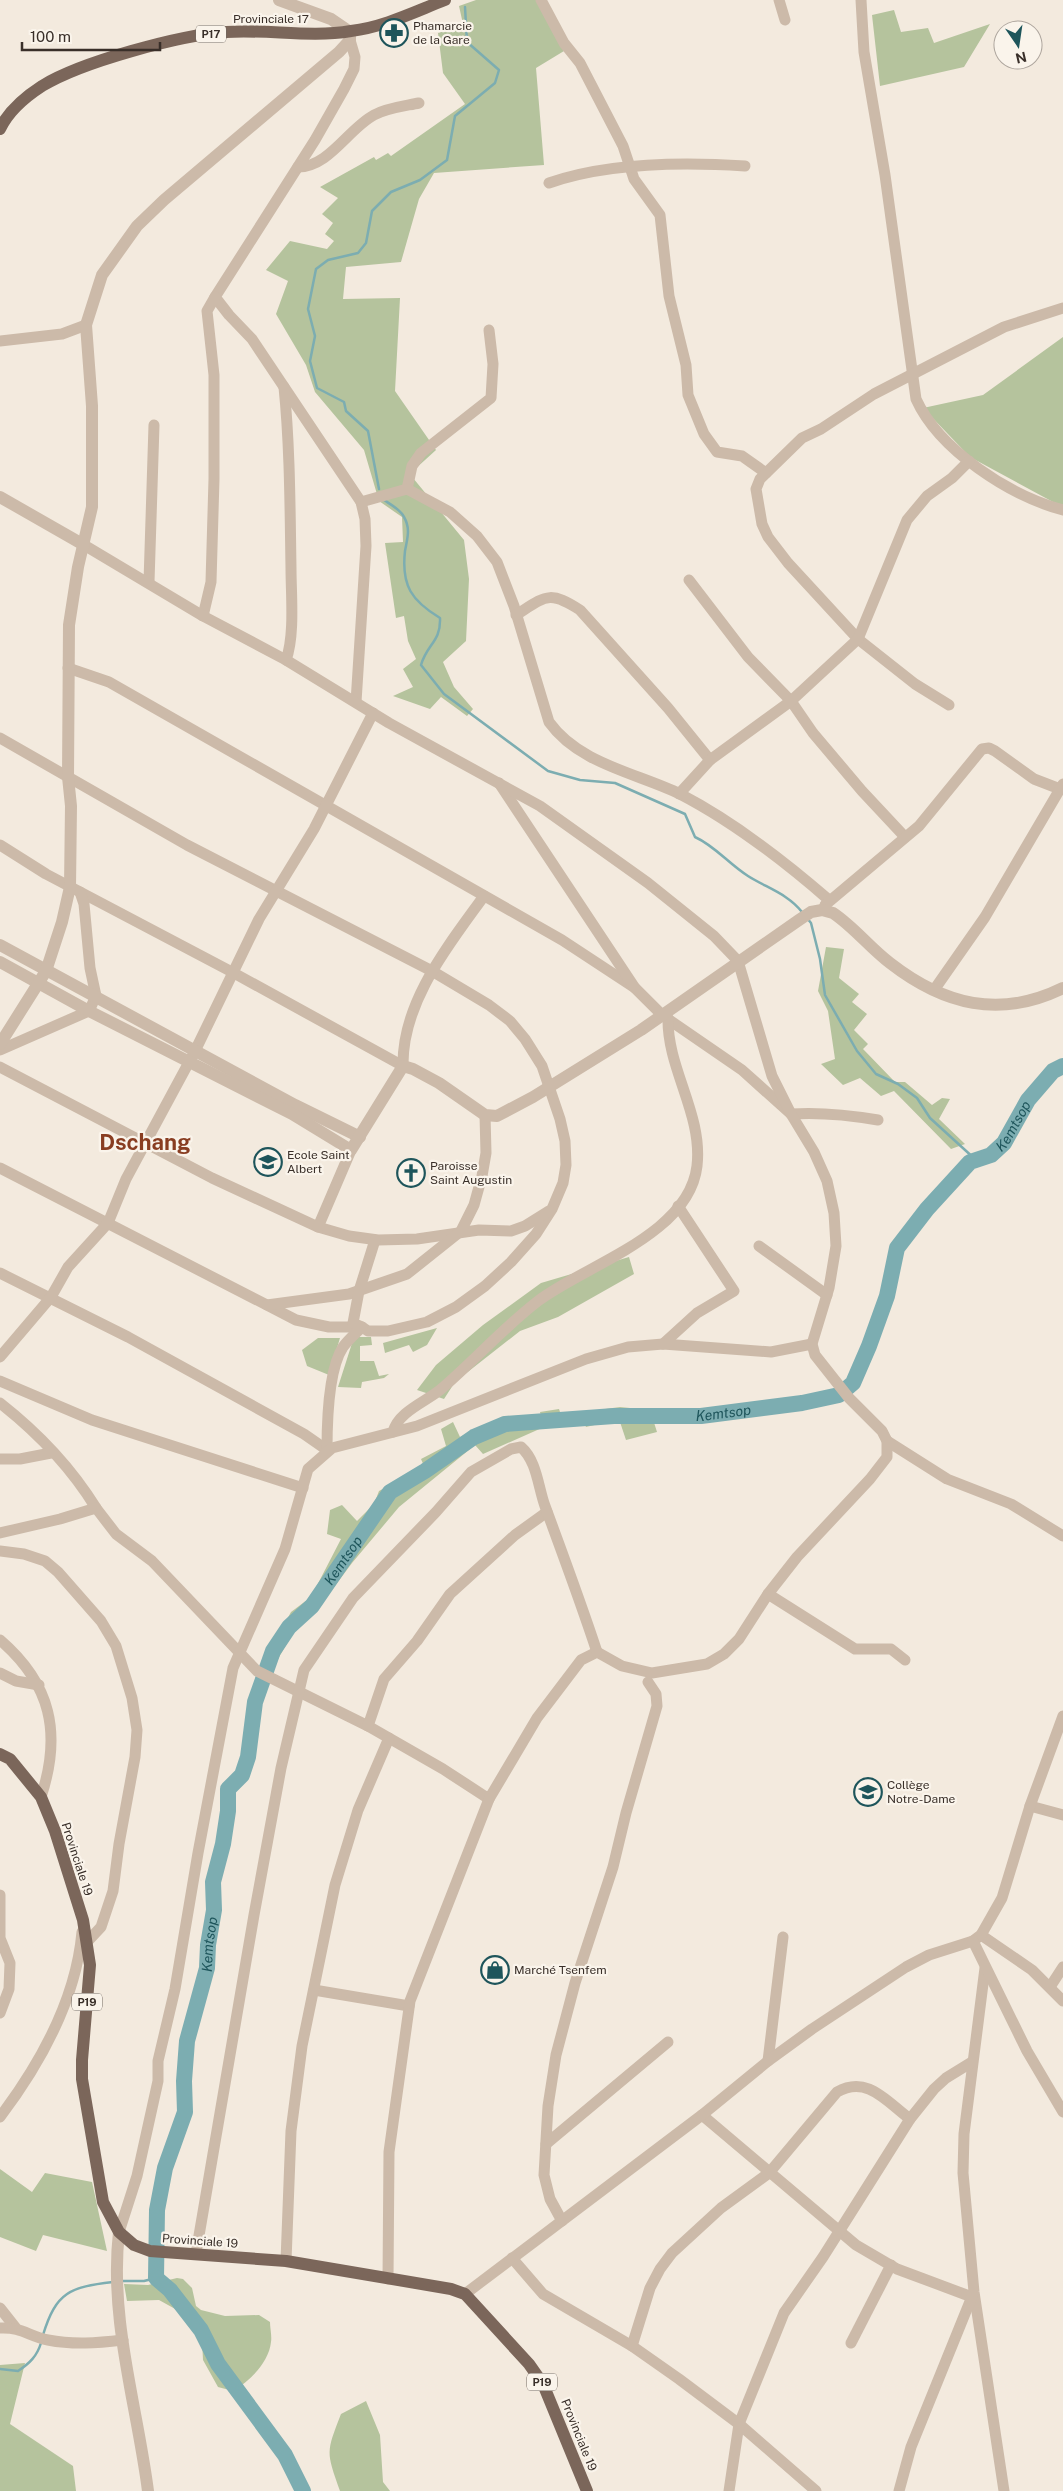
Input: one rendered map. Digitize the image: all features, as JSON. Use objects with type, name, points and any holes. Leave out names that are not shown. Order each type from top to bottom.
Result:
[{"type":"main road","name":"Provinciale 17","points":[[0,129],[5,119],[42,86],[80,69],[132,52],[174,41],[226,32],[350,36],[444,0]]},
{"type":"main road","name":"Provinciale 19","points":[[0,1754],[10,1759],[41,1797],[55,1830],[83,1920],[90,1965],[82,2060],[84,2097],[103,2202],[119,2232],[134,2245],[156,2251],[286,2261],[388,2280],[452,2289],[465,2294],[529,2364],[544,2384],[587,2491]]},
{"type":"street","points":[[203,616],[211,582],[214,479],[214,375],[207,311],[298,167],[354,69],[355,57],[350,36],[331,20],[279,0]]},
{"type":"street","points":[[541,0],[564,42],[580,63],[623,146],[630,168],[640,189],[660,215],[669,296],[686,365],[690,403],[704,434],[717,452],[742,456],[766,473]]},
{"type":"street","points":[[779,0],[785,20]]},
{"type":"street","points":[[862,0],[865,60],[885,175],[916,399],[921,411],[937,431],[968,461],[989,476],[1026,496],[1063,510]]},
{"type":"street","points":[[0,1044],[40,984],[75,890],[68,777],[69,624],[78,567],[92,507],[92,406],[86,325],[102,274],[137,226],[164,200],[339,52],[350,36]]},
{"type":"street","points":[[298,167],[308,167],[321,160],[349,133],[375,114],[420,103]]},
{"type":"street","points":[[549,183],[571,175],[600,169],[746,166]]},
{"type":"street","points":[[215,297],[252,339],[361,502],[365,519],[366,546],[356,702]]},
{"type":"street","points":[[949,705],[915,684],[858,639],[788,564],[768,537],[756,497],[756,489],[760,479],[802,438],[821,429],[874,394],[1004,327],[1063,308]]},
{"type":"street","points":[[0,341],[62,334],[86,325]]},
{"type":"street","points":[[407,489],[412,466],[421,453],[491,398],[493,364],[489,330]]},
{"type":"street","points":[[283,385],[287,421],[291,591],[290,637],[286,660]]},
{"type":"street","points":[[149,582],[154,425]]},
{"type":"street","points":[[679,794],[710,760],[791,701],[858,639],[907,520],[927,496],[952,478],[968,461]]},
{"type":"street","points":[[361,502],[407,489],[450,512],[485,545],[497,562],[516,615],[549,722],[558,733],[584,753],[679,794],[749,837],[798,873],[821,907],[841,919],[888,962],[934,990],[974,1005],[997,1006],[1027,1002],[1063,988]]},
{"type":"street","points":[[0,496],[149,582],[203,616],[286,660],[373,713],[540,806],[648,884],[714,936],[738,961],[772,1076],[791,1114],[814,1152],[827,1181],[834,1213],[836,1246],[827,1295],[812,1344],[815,1354],[849,1398],[882,1431],[887,1441],[887,1456],[876,1472],[797,1557],[768,1594],[739,1640],[724,1654],[707,1664],[652,1673],[622,1666],[597,1652],[532,1462],[528,1453],[520,1447],[510,1449],[470,1472],[436,1512],[353,1598],[304,1670],[287,1741],[254,1914],[196,2253]]},
{"type":"street","points":[[689,580],[748,657],[791,701],[814,733],[862,791],[905,837]]},
{"type":"street","points":[[516,615],[540,600],[554,597],[564,599],[580,610],[668,708],[710,760]]},
{"type":"street","points":[[68,668],[109,682],[562,940],[635,988],[665,1016],[742,1070],[791,1114],[833,1113],[878,1120]]},
{"type":"street","points":[[0,1357],[51,1298],[68,1267],[108,1223],[145,1142],[192,1057],[259,919],[278,890],[325,806],[373,713]]},
{"type":"street","points":[[0,738],[187,845],[278,890],[466,990],[510,1021],[525,1039],[542,1066],[565,1141],[566,1165],[563,1183],[552,1209],[536,1234],[485,1286],[456,1307],[427,1322],[388,1331],[368,1331],[353,1323],[359,1292],[375,1240]]},
{"type":"street","points":[[0,845],[75,890],[232,972],[403,1066],[413,1069],[439,1083],[485,1115],[497,1116],[511,1110],[665,1016],[738,961],[821,907],[905,837],[930,813],[982,749],[988,748],[1034,779],[1062,786],[986,917],[934,990]]},
{"type":"street","points":[[498,782],[635,988]]},
{"type":"street","points":[[0,1050],[89,1011],[96,996],[90,968],[84,904],[75,890]]},
{"type":"street","points":[[318,1227],[351,1150],[403,1066],[403,1048],[417,1001],[432,971],[484,896]]},
{"type":"street","points":[[0,945],[96,996],[192,1057],[351,1150]]},
{"type":"street","points":[[0,962],[89,1011],[360,1136]]},
{"type":"street","points":[[393,1432],[398,1421],[442,1388],[511,1322],[549,1292],[593,1270],[652,1234],[678,1206],[687,1192],[697,1167],[698,1147],[694,1124],[669,1042],[665,1016]]},
{"type":"street","points":[[0,1067],[212,1178],[318,1227],[375,1240],[417,1239],[461,1231],[511,1231],[525,1226],[552,1209]]},
{"type":"street","points":[[267,1305],[359,1292],[407,1274],[461,1231],[474,1205],[482,1176],[486,1153],[485,1115]]},
{"type":"street","points":[[0,1168],[166,1255],[296,1320],[329,1327],[362,1327]]},
{"type":"street","points":[[663,1344],[697,1313],[734,1291],[678,1206]]},
{"type":"street","points":[[759,1246],[827,1295]]},
{"type":"street","points":[[0,1273],[128,1337],[304,1434],[327,1450]]},
{"type":"street","points":[[327,1450],[333,1376],[343,1347],[362,1327]]},
{"type":"street","points":[[148,2491],[123,2340],[117,2280],[119,2232],[137,2176],[158,2081],[158,2061],[175,1989],[222,1722],[238,1653],[253,1627],[282,1557],[308,1469],[327,1450],[393,1432],[463,1409],[586,1359],[628,1347],[663,1344],[771,1352],[812,1344]]},
{"type":"street","points":[[0,1381],[92,1420],[303,1488]]},
{"type":"street","points":[[0,1403],[41,1438],[84,1489],[116,1534],[152,1561],[257,1672],[368,1726],[488,1799]]},
{"type":"street","points":[[887,1441],[947,1479],[1011,1504],[1063,1536]]},
{"type":"street","points":[[0,1459],[20,1459],[52,1453]]},
{"type":"street","points":[[0,1533],[60,1519],[96,1508]]},
{"type":"street","points":[[368,1726],[384,1679],[417,1641],[450,1594],[515,1535],[548,1512]]},
{"type":"street","points":[[0,1551],[24,1554],[45,1561],[58,1572],[101,1621],[116,1646],[132,1698],[137,1730],[135,1757],[119,1844],[113,1890],[101,1927],[87,1942]]},
{"type":"street","points":[[768,1594],[855,1649],[891,1649],[905,1660]]},
{"type":"street","points":[[0,1640],[18,1656],[39,1685],[48,1710],[52,1744],[50,1770],[41,1797]]},
{"type":"street","points":[[388,2280],[389,2152],[410,2006],[488,1799],[537,1718],[581,1660],[597,1652]]},
{"type":"street","points":[[0,1673],[16,1681],[39,1685]]},
{"type":"street","points":[[562,2221],[550,2199],[544,2175],[548,2106],[556,2055],[575,1983],[614,1867],[626,1813],[657,1706],[656,1694],[648,1682]]},
{"type":"street","points":[[465,2294],[702,2115],[768,2061],[906,1967],[929,1955],[977,1938],[1002,1898],[1030,1806],[1063,1716]]},
{"type":"street","points":[[286,2261],[291,2131],[302,2046],[335,1885],[358,1810],[389,1738]]},
{"type":"street","points":[[1030,1806],[1063,1815]]},
{"type":"street","points":[[0,1895],[0,1938],[10,1963],[9,1989],[0,2013]]},
{"type":"street","points":[[0,2117],[40,2055],[57,2019],[79,1959],[83,1920]]},
{"type":"street","points":[[768,2061],[783,1937]]},
{"type":"street","points":[[977,1938],[984,1968],[1027,2051],[1063,2112]]},
{"type":"street","points":[[977,1938],[1009,1952],[1050,1987],[1063,2001]]},
{"type":"street","points":[[1050,1987],[1063,1967]]},
{"type":"street","points":[[984,1968],[972,2062],[963,2163],[965,2212],[973,2295],[1004,2491]]},
{"type":"street","points":[[314,1990],[410,2006]]},
{"type":"street","points":[[546,2144],[668,2042]]},
{"type":"street","points":[[730,2491],[739,2424],[784,2313],[910,2119],[934,2089],[952,2074],[972,2062]]},
{"type":"street","points":[[632,2346],[650,2288],[660,2269],[672,2253],[721,2208],[769,2173],[836,2092],[849,2086],[859,2085],[872,2090],[910,2119]]},
{"type":"street","points":[[702,2115],[838,2232],[890,2265],[973,2295]]},
{"type":"street","points":[[512,2258],[543,2294],[632,2346],[679,2378],[739,2424],[816,2491]]},
{"type":"street","points":[[851,2343],[890,2265]]},
{"type":"street","points":[[899,2491],[911,2447],[973,2295]]},
{"type":"street","points":[[0,2308],[15,2327]]},
{"type":"street","points":[[0,2328],[15,2327],[43,2339],[72,2344],[123,2340]]},
{"type":"green space","points":[[476,0],[536,0],[564,51],[536,68],[544,165],[434,173],[419,199],[401,262],[346,267],[343,299],[400,298],[395,391],[436,450],[414,470],[413,478],[464,540],[469,579],[466,641],[443,662],[454,687],[473,709],[467,716],[441,697],[430,709],[393,696],[413,687],[403,669],[416,659],[408,641],[404,616],[396,618],[385,543],[403,542],[402,517],[379,501],[364,450],[315,392],[306,365],[276,314],[288,281],[266,270],[290,241],[327,249],[334,241],[325,234],[333,223],[322,214],[338,198],[320,187],[374,157],[376,160],[388,153],[391,156],[465,104],[443,73],[438,33],[463,24],[459,6]]},
{"type":"green space","points":[[894,10],[901,32],[928,28],[934,43],[990,24],[964,67],[880,86],[872,15]]},
{"type":"green space","points":[[1063,337],[1063,505],[1053,502],[970,457],[923,408],[983,395]]},
{"type":"green space","points":[[826,947],[844,949],[839,978],[859,994],[852,1002],[867,1014],[854,1030],[868,1044],[863,1049],[895,1082],[905,1082],[932,1105],[942,1098],[950,1099],[939,1119],[965,1144],[951,1149],[894,1091],[881,1096],[860,1078],[843,1085],[821,1064],[835,1059],[828,1011],[818,991]]},
{"type":"green space","points":[[629,1257],[634,1274],[558,1317],[520,1331],[455,1382],[444,1399],[417,1390],[436,1365],[483,1325],[541,1283]]},
{"type":"green space","points":[[437,1328],[427,1345],[413,1352],[409,1345],[385,1353],[383,1343]]},
{"type":"green space","points":[[354,1337],[371,1337],[372,1345],[360,1346],[360,1361],[374,1361],[379,1376],[389,1374],[384,1378],[362,1382],[361,1388],[338,1387]]},
{"type":"green space","points":[[318,1338],[340,1338],[329,1375],[307,1366],[302,1350]]},
{"type":"green space","points":[[620,1407],[650,1410],[657,1432],[626,1440],[619,1419],[586,1427],[584,1422],[544,1427],[483,1454],[475,1445],[399,1507],[352,1563],[316,1611],[300,1621],[271,1671],[263,1664],[291,1612],[311,1597],[341,1539],[327,1534],[330,1510],[342,1505],[357,1521],[374,1504],[379,1491],[424,1466],[421,1459],[446,1446],[441,1429],[453,1422],[460,1437],[504,1416],[541,1416],[540,1412],[559,1409],[561,1415]]},
{"type":"green space","points":[[0,2169],[32,2192],[45,2173],[92,2182],[107,2251],[43,2235],[36,2251],[0,2237]]},
{"type":"green space","points":[[177,2278],[183,2279],[192,2288],[196,2306],[201,2310],[225,2316],[259,2315],[270,2322],[271,2340],[267,2357],[246,2382],[233,2391],[218,2387],[203,2360],[199,2327],[177,2310],[159,2300],[127,2301],[124,2284],[148,2285]]},
{"type":"green space","points":[[25,2363],[10,2424],[73,2466],[76,2491],[0,2491],[0,2365]]},
{"type":"green space","points":[[366,2401],[380,2435],[383,2482],[390,2491],[340,2491],[330,2459],[330,2445],[341,2414]]},
{"type":"waterway","points":[[379,489],[368,431],[346,411],[344,402],[317,388],[310,361],[315,336],[308,309],[316,269],[328,260],[358,253],[366,243],[372,211],[391,192],[420,180],[447,160],[455,116],[495,83],[499,70],[467,42],[465,7]]},
{"type":"waterway","points":[[384,500],[395,507],[406,521],[408,534],[404,563],[407,583],[416,599],[430,612],[440,618],[440,626],[436,638],[421,665],[444,694],[548,771],[580,780],[615,783],[685,814],[695,837],[709,845],[748,876],[790,900],[802,912]]},
{"type":"waterway","points":[[807,918],[811,923],[820,959],[825,995],[857,1051],[876,1074],[898,1084],[917,1098],[930,1118],[976,1160]]},
{"type":"waterway","name":"Kemtsop","points":[[303,2491],[285,2455],[218,2364],[201,2330],[170,2290],[156,2278],[157,2210],[165,2168],[185,2112],[184,2081],[187,2041],[207,1968],[208,1945],[214,1910],[213,1882],[223,1844],[228,1811],[228,1789],[242,1775],[248,1757],[255,1702],[273,1651],[289,1627],[312,1606],[390,1492],[425,1471],[474,1437],[505,1424],[614,1416],[701,1416],[802,1403],[839,1395],[853,1383],[869,1346],[887,1296],[897,1248],[927,1209],[970,1162],[991,1155],[1004,1143],[1028,1100],[1053,1071],[1063,1066]]},
{"type":"waterway","name":"Kemtsop","points":[[121,2281],[144,2281],[156,2278]]},
{"type":"waterway","name":"Kemtsop","points":[[43,2335],[53,2309],[67,2294],[86,2286],[113,2282]]},
{"type":"waterway","name":"Kemtsop","points":[[0,2369],[18,2371],[32,2359],[41,2343]]},
{"type":"place","name":"Phamarcie de la Gare","points":[[394,33]]},
{"type":"place","name":"Ecole Saint Albert","points":[[268,1162]]},
{"type":"place","name":"Paroisse Saint Augustin","points":[[411,1173]]},
{"type":"place","name":"Collège Notre-Dame","points":[[868,1792]]},
{"type":"place","name":"Marché Tsenfem","points":[[495,1970]]},
{"type":"district","name":"Dschang","points":[[145,1142]]}]
